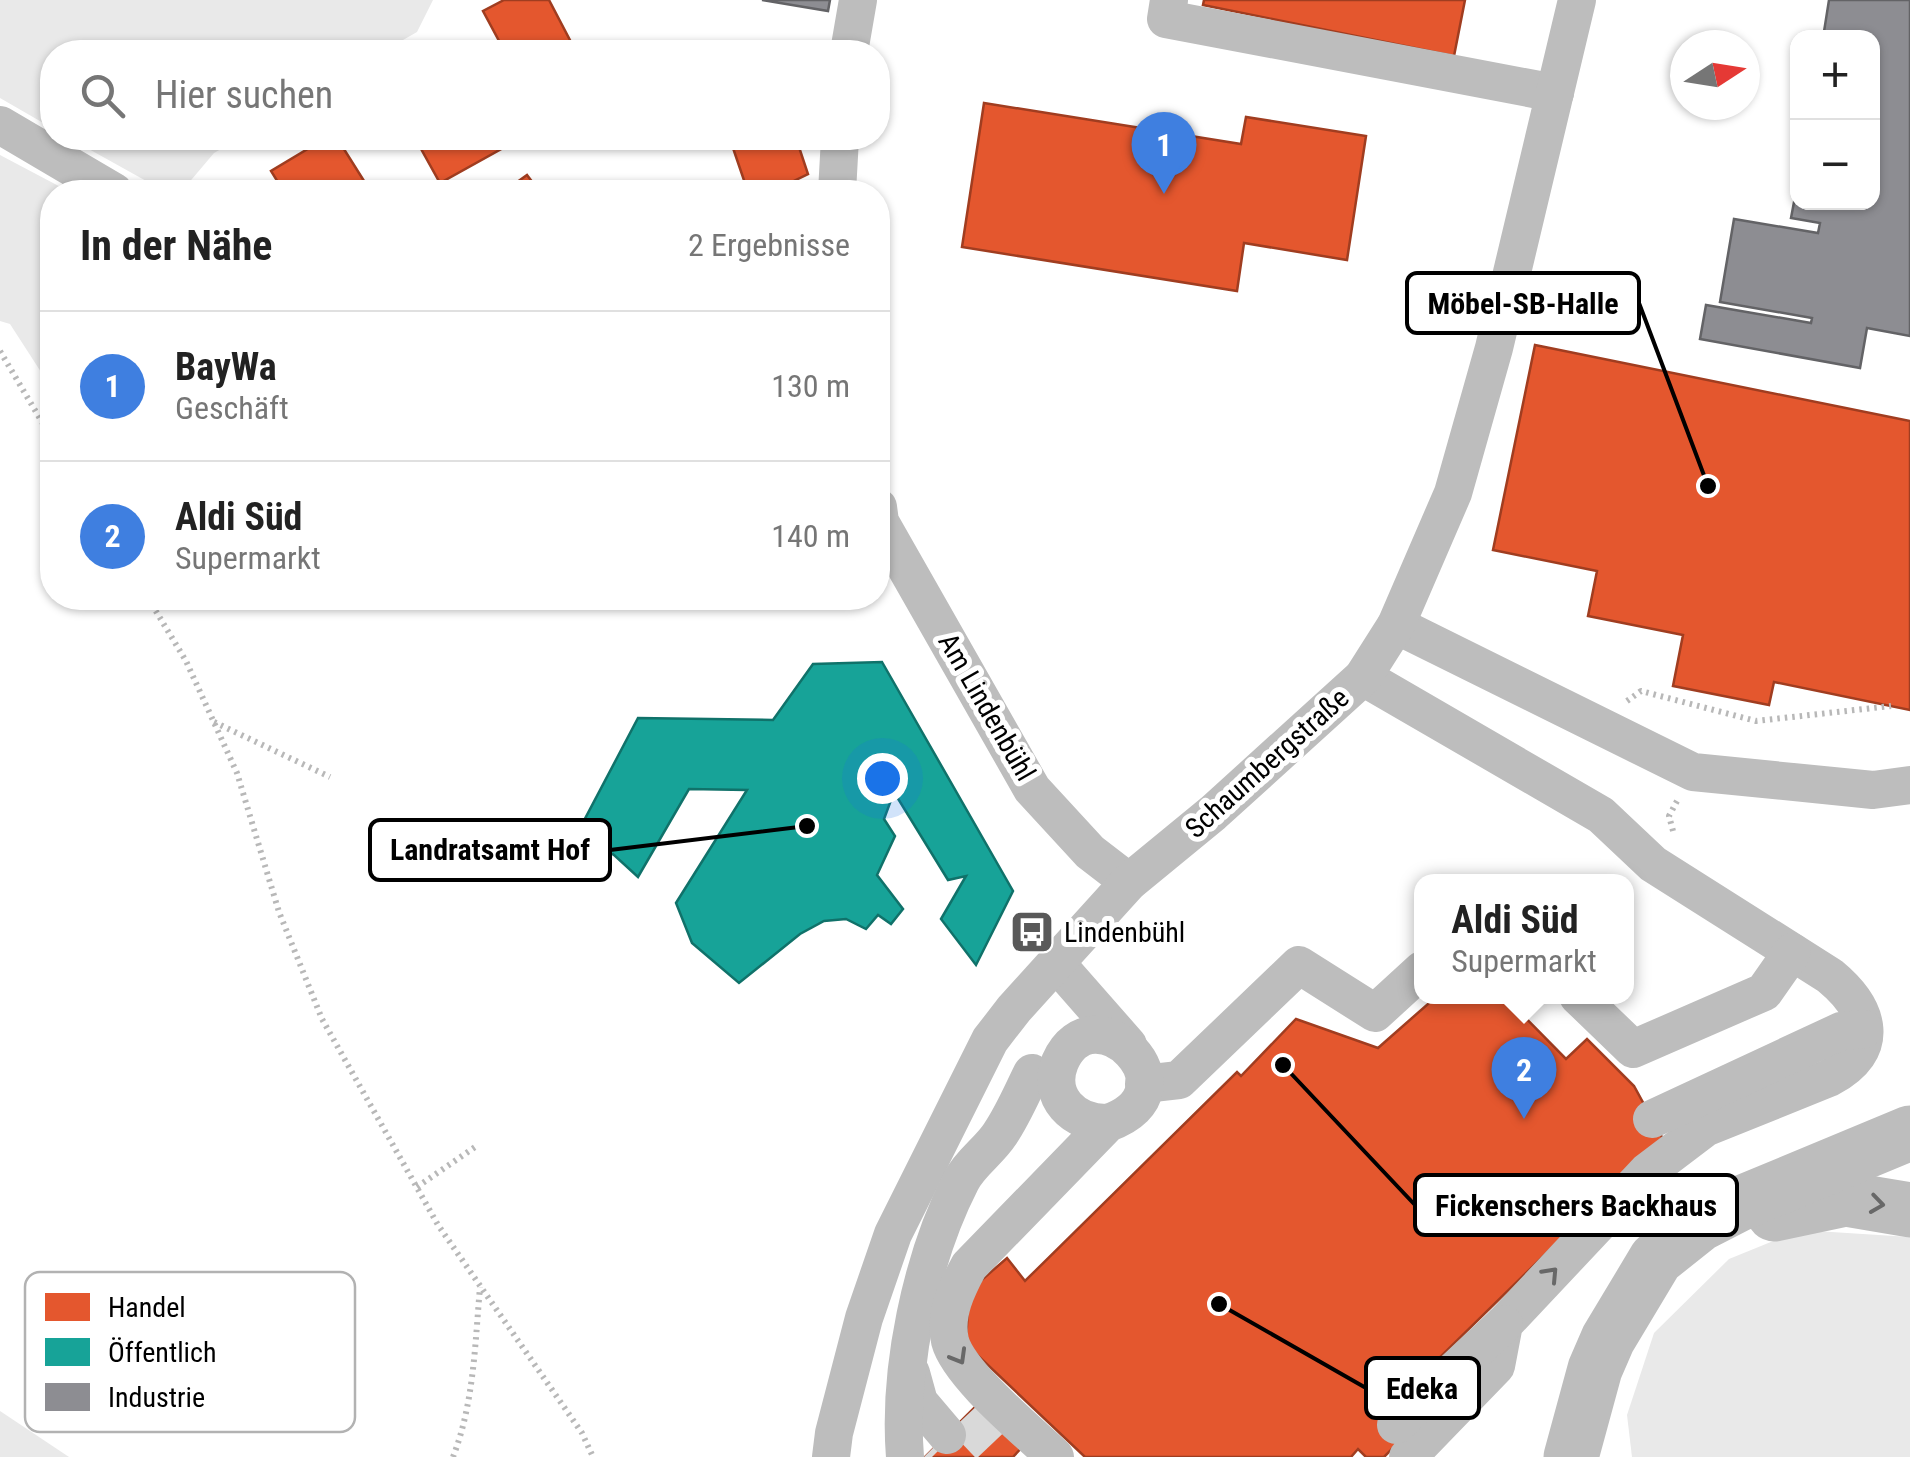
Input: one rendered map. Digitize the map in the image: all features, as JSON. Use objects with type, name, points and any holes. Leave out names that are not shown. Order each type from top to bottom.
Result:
[{"type":"highway","points":[[1571,1457],[1595,1368],[1656,1259],[1700,1224],[1740,1204],[1910,1133]]},
{"type":"highway","points":[[1608,1457],[1617,1376],[1626,1350],[1644,1314],[1669,1279],[1710,1242],[1751,1221],[1797,1206],[1845,1199],[1910,1210]]},
{"type":"street","points":[[850,40],[858,0]]},
{"type":"street","points":[[1169,0],[1166,19],[1555,93]]},
{"type":"street","name":"Schaumbergstraße","points":[[831,1457],[864,1318],[893,1234],[990,1040],[1130,882],[1364,677],[1396,625],[1453,493],[1494,348],[1577,0]]},
{"type":"street","points":[[0,125],[40,149]]},
{"type":"street","points":[[43,150],[94,180]]},
{"type":"street","points":[[838,180],[839,150]]},
{"type":"street","name":"Am Lindenbühl","points":[[890,538],[1032,788],[1090,852],[1130,882]]},
{"type":"street","points":[[1396,625],[1693,772],[1873,790],[1910,785]]},
{"type":"street","points":[[1364,677],[1601,815],[1653,864],[1845,989],[1860,1009],[1864,1028],[1864,1040],[1855,1060],[1829,1078],[1704,1128],[1647,1172],[1504,1324],[1496,1366],[1402,1441]]},
{"type":"street","points":[[1586,1004],[1633,1049],[1764,992],[1792,952]]},
{"type":"street","points":[[1055,1457],[966,1370],[950,1342],[949,1317],[956,1290],[970,1266],[1108,1123],[1133,1110],[1144,1084],[1138,1056],[1056,963]]},
{"type":"street","points":[[1144,1084],[1179,1080],[1299,965],[1375,1013],[1414,977]]},
{"type":"street","points":[[1652,1120],[1841,1031],[1864,1028]]},
{"type":"street","points":[[936,1441],[905,1414],[910,1356],[920,1294],[963,1178],[1000,1134],[1053,1093],[1064,1054],[1075,1043],[1102,1035],[1128,1045]]},
{"type":"street","points":[[990,1040],[1080,1119],[1108,1123]]},
{"type":"street","points":[[910,1356],[911,1376],[936,1441]]},
{"type":"path","points":[[0,352],[40,419]]},
{"type":"path","points":[[155,610],[186,661],[238,773],[279,912],[322,1019],[417,1187],[582,1433],[593,1457]]},
{"type":"path","points":[[1599,724],[1642,691],[1756,721],[1891,706]]},
{"type":"path","points":[[214,722],[330,777]]},
{"type":"path","points":[[1653,864],[1680,852],[1669,816],[1693,772]]},
{"type":"path","points":[[417,1187],[475,1147]]},
{"type":"path","points":[[453,1457],[462,1434],[472,1382],[480,1285]]},
{"type":"shaded area","points":[[0,0],[433,0],[417,32],[403,40],[40,40],[40,121],[0,98]]},
{"type":"shaded area","points":[[91,150],[219,150],[191,180],[144,180]]},
{"type":"shaded area","points":[[0,155],[47,180],[40,180],[40,370],[10,324],[0,321]]},
{"type":"shaded area","points":[[1800,1230],[1910,1237],[1910,1457],[1632,1457],[1627,1415],[1654,1333],[1729,1259]]},
{"type":"shaded area","points":[[0,1411],[25,1428],[25,1432],[32,1432],[69,1457],[0,1457]]},
{"type":"building: Handel","points":[[504,0],[549,0],[570,40],[499,40],[483,11]]},
{"type":"building: Handel","points":[[1204,0],[1465,0],[1454,56],[1203,5]]},
{"type":"building: Handel","points":[[984,103],[1241,144],[1246,117],[1366,136],[1347,260],[1244,243],[1237,291],[962,247]]},
{"type":"building: Handel","points":[[306,150],[345,150],[363,180],[277,180],[271,171]]},
{"type":"building: Handel","points":[[422,150],[499,150],[445,180],[438,180]]},
{"type":"building: Handel","points":[[734,150],[800,150],[808,174],[796,180],[744,180]]},
{"type":"building: Handel","points":[[1535,345],[1910,421],[1910,710],[1774,682],[1769,705],[1673,686],[1683,635],[1588,616],[1597,571],[1493,550]]},
{"type":"building: Handel","points":[[1428,1004],[1512,1004],[1566,1059],[1587,1039],[1634,1086],[1663,1139],[1383,1413],[1406,1435],[1384,1457],[1366,1457],[1358,1449],[1351,1457],[1085,1457],[973,1351],[966,1341],[969,1291],[1007,1258],[1025,1281],[1296,1019],[1378,1048]]},
{"type":"building: Handel","points":[[982,1400],[1025,1444],[1013,1457],[925,1457]]},
{"type":"building: Öffentlich","points":[[882,662],[1013,891],[976,965],[941,919],[966,876],[948,880],[894,792],[884,819],[895,836],[877,875],[903,909],[891,924],[878,915],[866,929],[846,919],[824,921],[800,934],[739,983],[692,943],[676,903],[747,790],[689,789],[638,877],[613,854],[585,859],[578,832],[638,718],[773,720],[813,664]]},
{"type":"building: Industrie","points":[[762,0],[830,0],[828,11]]},
{"type":"building: Industrie","points":[[1829,0],[1910,0],[1910,336],[1867,328],[1860,368],[1700,339],[1706,305],[1811,323],[1812,318],[1720,302],[1734,219],[1818,233],[1820,223],[1791,218],[1793,210],[1880,210],[1880,30],[1824,30]]},
{"type":"tunnel","points":[[964,1418],[1001,1457]]},
{"type":"tunnel","points":[[928,1453],[932,1457]]},
{"type":"place","name":"BayWa","points":[[1164,194]]},
{"type":"place","name":"Möbel-SB-Halle","points":[[1708,486]]},
{"type":"place","name":"Landratsamt Hof","points":[[807,826]]},
{"type":"place","name":"Lindenbühl","points":[[1032,932]]},
{"type":"place","name":"Fickenschers Backhaus","points":[[1283,1065]]},
{"type":"place","name":"Aldi Süd","points":[[1524,1119]]},
{"type":"place","name":"Edeka","points":[[1219,1304]]}]
